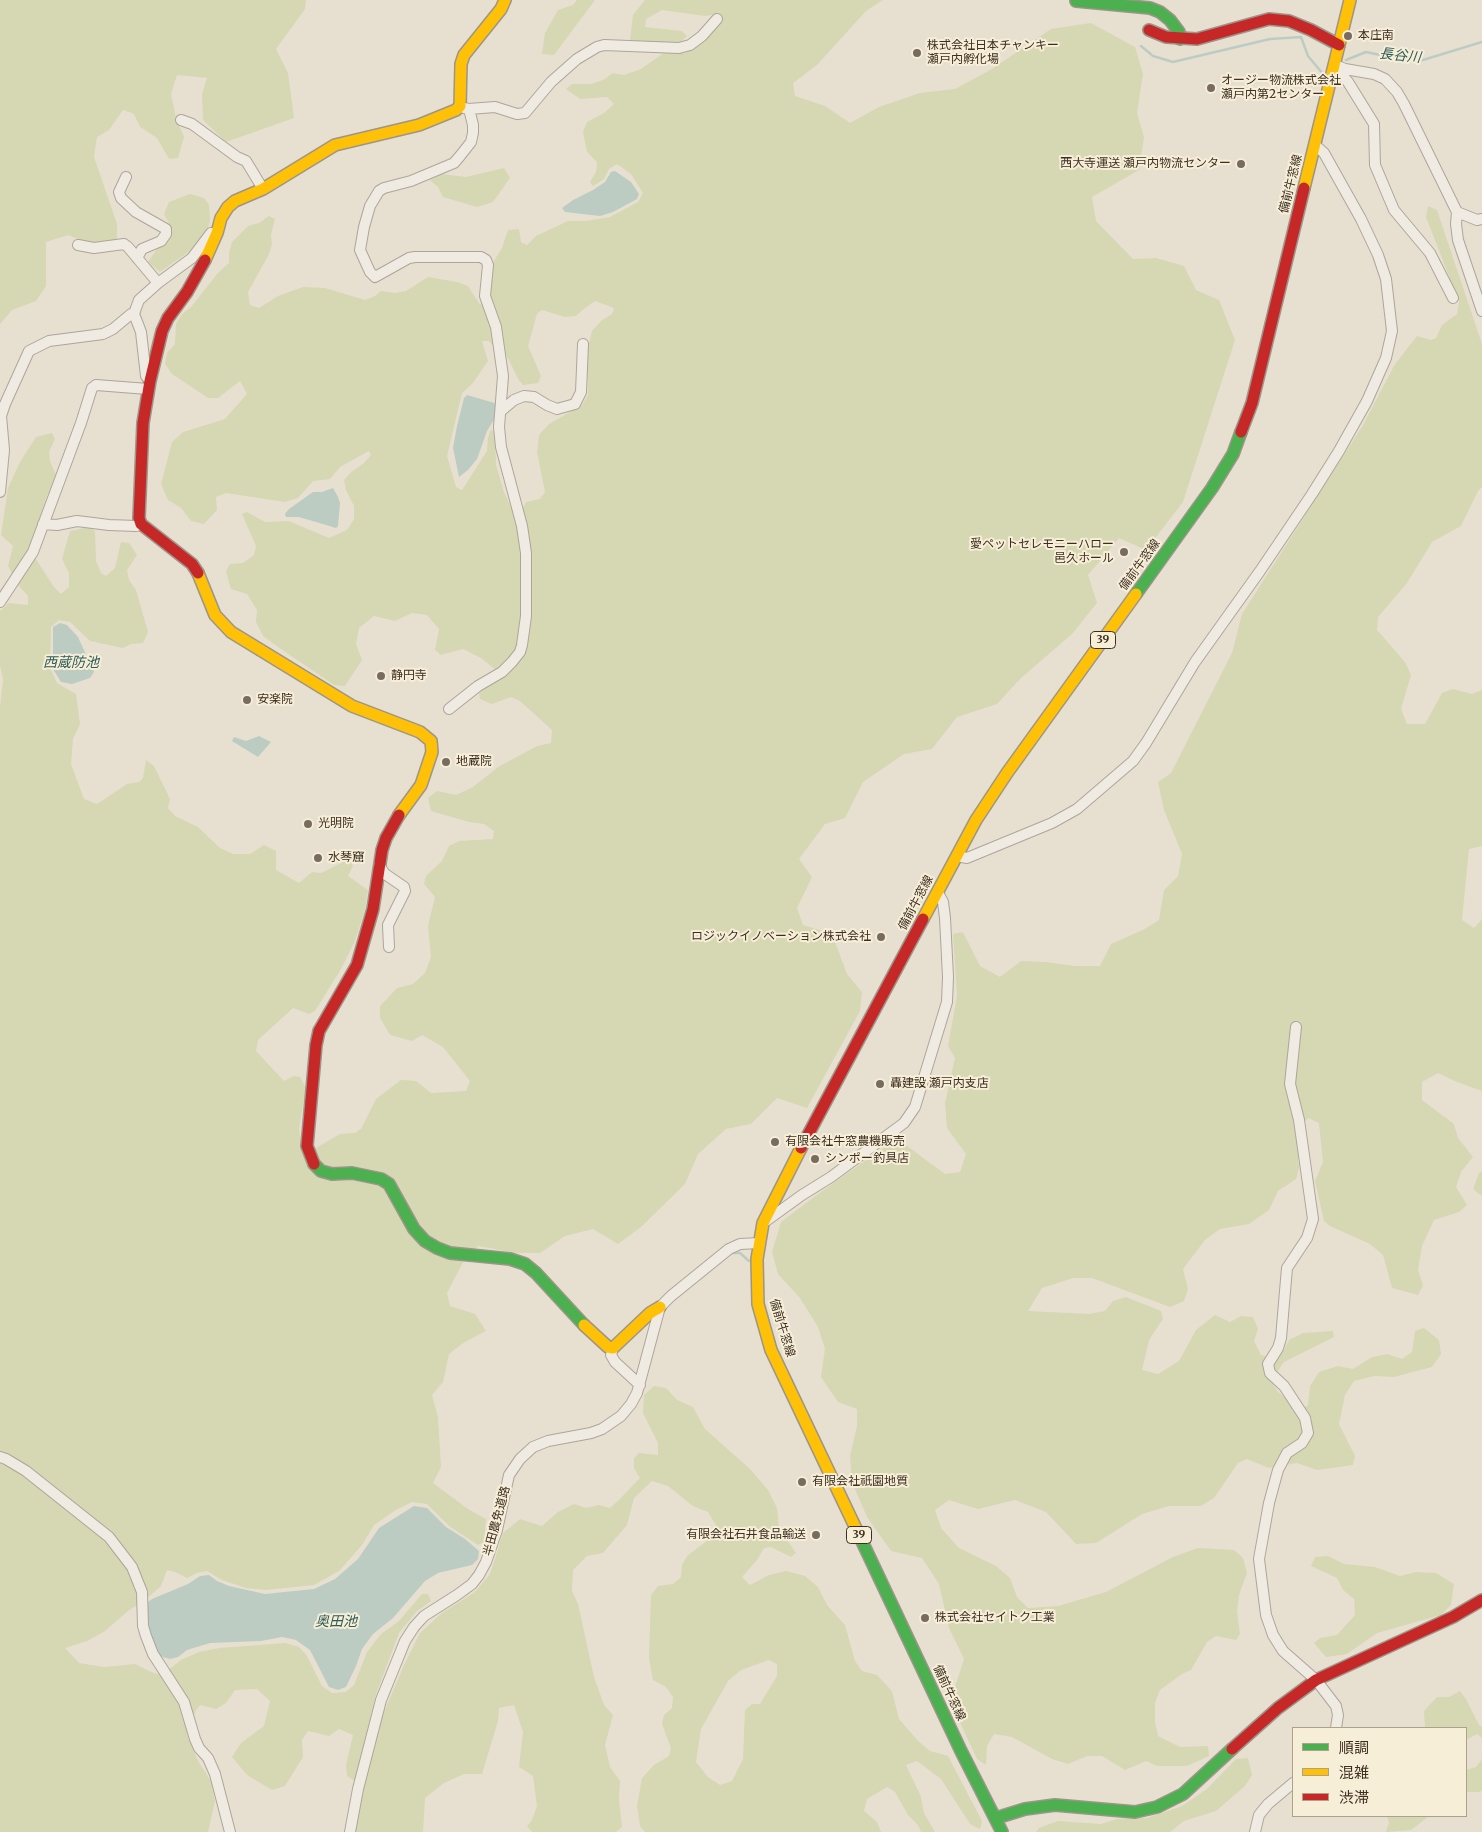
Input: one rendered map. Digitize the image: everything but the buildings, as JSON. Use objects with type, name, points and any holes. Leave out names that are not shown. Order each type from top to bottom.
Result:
[{"type":"street","points":[[449,709],[478,686],[502,672],[520,652],[527,596],[526,553],[522,526],[501,447],[499,427],[503,376],[494,318],[484,296],[488,265],[486,260],[481,257],[415,257],[409,258],[375,277],[366,264],[360,250],[370,206],[380,191],[384,188],[411,181],[454,163],[471,142],[473,125],[465,107],[462,64],[464,55],[501,10],[505,0]]},
{"type":"street","name":"備前牛窓線","points":[[1002,1832],[961,1751],[771,1350],[758,1304],[757,1259],[759,1243],[764,1223],[776,1195],[976,820],[1007,773],[1212,488],[1233,454],[1252,403],[1350,0]]},
{"type":"street","points":[[1076,1],[1150,8],[1160,12],[1170,20],[1179,32],[1180,39]]},
{"type":"street","points":[[613,1348],[608,1347],[592,1333],[536,1273],[525,1264],[510,1259],[450,1253],[437,1248],[426,1241],[414,1229],[407,1219],[396,1194],[381,1179],[364,1175],[332,1174],[321,1171],[315,1166],[307,1146],[316,1045],[319,1031],[357,965],[373,909],[384,844],[392,825],[422,785],[432,752],[431,741],[420,732],[352,706],[231,632],[215,615],[199,574],[192,564],[141,524],[138,506],[142,423],[162,332],[168,318],[187,292],[203,264],[221,218],[228,207],[235,201],[263,189],[335,145],[419,125],[465,107],[494,108],[518,114],[525,113],[551,82],[577,59],[597,47],[604,45],[679,48],[690,45],[702,36],[717,19]]},
{"type":"street","points":[[1149,30],[1166,37],[1197,39],[1269,19],[1289,21],[1339,45]]},
{"type":"street","points":[[1334,65],[1374,74],[1385,79],[1397,92],[1457,212],[1458,240],[1482,311]]},
{"type":"street","points":[[1334,65],[1348,82],[1374,124],[1375,165],[1394,210],[1430,253],[1452,298]]},
{"type":"street","points":[[181,120],[192,124],[237,157],[246,161],[263,189]]},
{"type":"street","points":[[957,856],[967,858],[1052,823],[1077,809],[1133,760],[1146,744],[1195,662],[1255,579],[1312,494],[1339,451],[1367,400],[1386,358],[1392,331],[1386,278],[1378,255],[1361,219],[1324,153],[1315,145]]},
{"type":"street","points":[[126,177],[119,192],[122,198],[136,212],[166,229],[166,234],[161,241],[142,249],[137,258]]},
{"type":"street","points":[[1457,212],[1477,220],[1482,219]]},
{"type":"street","points":[[149,385],[146,376],[141,332],[134,314],[139,300],[158,283],[192,258],[216,226],[219,225]]},
{"type":"street","points":[[78,246],[94,248],[124,244],[158,283]]},
{"type":"street","points":[[0,492],[4,450],[1,416],[29,351],[49,341],[103,334],[113,329],[131,314],[134,314]]},
{"type":"street","points":[[501,411],[514,400],[524,396],[534,397],[557,409],[575,404],[581,392],[583,344]]},
{"type":"street","points":[[0,602],[29,560],[81,423],[92,388],[96,385],[149,385]]},
{"type":"street","points":[[43,524],[57,525],[77,521],[109,525],[136,526],[141,524]]},
{"type":"street","points":[[379,865],[385,874],[404,887],[405,891],[388,926],[389,947]]},
{"type":"street","points":[[764,1223],[831,1177],[904,1123],[915,1107],[947,1002],[948,977],[945,918],[943,902],[938,893]]},
{"type":"street","points":[[1296,1027],[1290,1084],[1299,1120],[1313,1219],[1307,1238],[1288,1268],[1281,1338],[1278,1348],[1268,1364],[1270,1372],[1284,1386],[1305,1418],[1308,1432],[1302,1443],[1287,1453],[1278,1470],[1269,1503],[1259,1558],[1266,1614],[1274,1635],[1291,1660],[1316,1680],[1336,1706],[1338,1715],[1336,1727]]},
{"type":"street","points":[[640,1385],[615,1362],[612,1355],[613,1348],[650,1313],[660,1307],[729,1249],[740,1244],[759,1243]]},
{"type":"street","name":"半田農免道路","points":[[350,1832],[358,1790],[381,1700],[405,1641],[424,1616],[472,1584],[479,1575],[486,1562],[497,1530],[509,1476],[520,1459],[533,1447],[548,1441],[591,1433],[602,1429],[621,1416],[631,1404],[640,1385],[660,1307]]},
{"type":"street","points":[[0,1457],[26,1471],[109,1537],[132,1567],[142,1592],[146,1636],[160,1666],[184,1702],[195,1739],[199,1748],[208,1758],[215,1774],[230,1832]]},
{"type":"street","points":[[996,1818],[1025,1809],[1056,1805],[1135,1812],[1157,1807],[1183,1794],[1278,1708],[1316,1680],[1453,1617],[1482,1600]]},
{"type":"street","points":[[1254,1832],[1259,1815],[1268,1804],[1292,1784]]},
{"type":"green space","points":[[0,0],[306,0],[305,9],[276,49],[288,73],[294,118],[226,142],[203,120],[202,94],[207,78],[177,75],[171,94],[176,118],[184,137],[178,158],[169,159],[157,138],[140,127],[134,114],[123,110],[109,130],[97,137],[94,157],[117,224],[117,242],[89,244],[68,235],[46,242],[46,286],[36,301],[12,310],[0,324]]},
{"type":"green space","points":[[577,0],[595,0],[554,55],[542,54],[545,33],[558,10],[573,5]]},
{"type":"green space","points":[[645,0],[883,0],[866,11],[817,65],[793,83],[795,96],[825,106],[850,123],[879,107],[920,93],[955,89],[992,69],[1051,29],[1091,23],[1135,47],[1143,74],[1137,113],[1144,137],[1139,170],[1092,197],[1096,221],[1133,259],[1156,258],[1184,266],[1196,290],[1219,300],[1235,340],[1183,502],[1146,550],[1119,538],[1088,575],[1097,603],[1072,634],[1020,679],[997,704],[957,717],[932,749],[904,754],[863,782],[845,818],[825,824],[799,859],[812,877],[797,908],[803,925],[832,934],[847,974],[862,992],[860,1011],[807,1108],[777,1098],[751,1124],[726,1129],[698,1154],[685,1184],[641,1227],[618,1244],[593,1229],[565,1236],[540,1253],[516,1253],[478,1246],[463,1262],[447,1293],[450,1306],[475,1314],[486,1331],[463,1343],[449,1354],[443,1382],[432,1395],[438,1417],[441,1467],[433,1483],[468,1509],[486,1519],[484,1542],[478,1545],[449,1526],[427,1504],[412,1502],[374,1525],[362,1545],[339,1571],[314,1585],[266,1590],[246,1588],[222,1580],[207,1571],[187,1578],[167,1570],[161,1586],[105,1631],[87,1641],[65,1648],[79,1663],[104,1667],[135,1664],[162,1675],[181,1660],[199,1652],[219,1648],[285,1643],[299,1647],[307,1656],[322,1686],[332,1693],[346,1692],[354,1685],[367,1652],[381,1634],[399,1621],[422,1594],[428,1594],[431,1601],[417,1611],[399,1633],[376,1694],[355,1781],[347,1776],[346,1765],[353,1735],[339,1729],[329,1736],[308,1731],[302,1740],[303,1757],[285,1786],[272,1790],[247,1775],[232,1757],[241,1743],[264,1726],[270,1701],[257,1689],[235,1690],[226,1703],[216,1709],[200,1705],[196,1710],[187,1735],[198,1761],[211,1781],[215,1801],[208,1832],[0,1832],[0,707],[3,680],[0,665],[0,611],[9,603],[28,605],[28,596],[19,586],[8,566],[13,546],[1,535],[8,488],[20,462],[36,437],[52,433],[55,439],[49,452],[50,461],[56,475],[46,498],[30,550],[54,587],[61,594],[69,587],[69,573],[62,559],[70,531],[89,527],[95,531],[96,561],[101,573],[106,576],[115,568],[121,542],[129,543],[137,555],[127,570],[129,580],[136,590],[148,632],[143,643],[131,644],[123,648],[90,641],[70,622],[59,620],[51,627],[50,668],[57,683],[76,694],[80,724],[73,739],[71,764],[84,799],[97,804],[127,784],[139,782],[143,778],[146,760],[154,766],[170,799],[168,808],[175,816],[198,827],[220,848],[233,854],[250,854],[264,845],[276,851],[276,870],[299,883],[312,872],[321,873],[349,859],[353,866],[348,876],[368,890],[365,910],[355,941],[341,969],[315,1011],[309,1014],[293,1008],[258,1040],[256,1051],[284,1081],[294,1076],[300,1077],[306,1088],[299,1129],[301,1142],[314,1149],[340,1134],[355,1133],[361,1129],[376,1099],[401,1080],[416,1081],[431,1093],[466,1091],[470,1081],[443,1047],[422,1035],[412,1041],[390,1035],[380,1018],[380,1006],[397,988],[413,984],[425,973],[431,957],[428,926],[435,897],[424,884],[426,876],[442,861],[449,846],[459,841],[493,839],[494,831],[484,824],[469,822],[431,811],[428,798],[437,791],[456,795],[473,787],[498,767],[537,746],[551,743],[552,730],[520,701],[511,697],[492,704],[480,699],[479,693],[497,679],[496,670],[481,658],[463,649],[441,655],[435,650],[439,629],[427,615],[412,613],[395,621],[374,616],[359,628],[356,644],[362,660],[345,686],[334,685],[263,636],[256,622],[257,610],[247,594],[231,589],[226,571],[230,564],[243,563],[254,555],[256,546],[242,514],[247,512],[265,522],[289,521],[329,538],[347,530],[354,519],[354,506],[346,490],[344,480],[371,455],[369,451],[340,467],[330,479],[313,481],[298,498],[285,502],[226,493],[216,497],[217,510],[204,524],[191,521],[181,508],[168,500],[161,484],[172,442],[183,432],[225,419],[247,394],[240,381],[218,398],[208,398],[172,374],[165,364],[167,353],[175,344],[176,324],[182,314],[191,307],[217,274],[229,263],[232,242],[248,226],[259,223],[269,216],[275,219],[271,235],[272,245],[248,292],[250,305],[259,308],[278,296],[303,287],[325,288],[365,300],[381,291],[395,293],[406,291],[428,277],[468,286],[480,305],[487,295],[494,261],[502,248],[508,230],[519,229],[521,242],[527,245],[536,236],[568,221],[586,221],[610,217],[638,202],[643,193],[631,174],[617,164],[609,169],[604,179],[593,186],[590,182],[596,172],[597,162],[587,152],[583,132],[587,122],[604,113],[614,104],[607,97],[580,99],[566,89],[572,84],[591,84],[603,80],[613,73],[624,75],[641,69],[665,52],[685,53],[703,39],[717,14],[705,16],[662,10],[646,19],[645,27],[682,31],[687,36],[681,42],[630,40],[633,15]],"holes":[[[595,301],[614,308],[612,314],[601,321],[592,331],[587,351],[588,395],[582,405],[549,424],[539,435],[537,452],[545,492],[540,499],[526,502],[522,510],[513,512],[504,492],[496,465],[495,434],[491,429],[487,451],[462,490],[456,487],[447,456],[462,393],[473,383],[488,361],[482,341],[489,341],[508,358],[523,385],[538,383],[541,376],[528,346],[537,314],[542,310],[565,317],[576,316]]]},
{"type":"green space","points":[[504,168],[510,178],[493,202],[477,207],[443,197],[438,187],[430,180],[442,174],[466,177]]},
{"type":"green space","points":[[190,194],[204,198],[209,205],[210,220],[207,233],[187,253],[160,272],[148,262],[157,249],[169,240],[172,229],[164,214],[169,202]]},
{"type":"green space","points":[[1428,206],[1437,210],[1482,344],[1482,487],[1478,491],[1461,526],[1432,542],[1407,583],[1378,617],[1377,630],[1405,662],[1411,675],[1401,709],[1407,724],[1425,724],[1442,693],[1453,689],[1472,694],[1482,690],[1482,846],[1469,849],[1462,920],[1474,928],[1482,919],[1482,1091],[1438,1073],[1422,1082],[1422,1100],[1454,1124],[1458,1138],[1473,1157],[1461,1172],[1456,1187],[1467,1205],[1459,1212],[1434,1220],[1422,1246],[1418,1270],[1423,1285],[1418,1295],[1392,1288],[1383,1255],[1370,1244],[1330,1226],[1324,1221],[1315,1181],[1323,1162],[1319,1123],[1308,1118],[1296,1132],[1299,1168],[1296,1179],[1278,1191],[1269,1210],[1249,1224],[1220,1229],[1205,1240],[1183,1269],[1188,1289],[1184,1301],[1170,1307],[1092,1278],[1073,1278],[1042,1288],[1028,1311],[1089,1314],[1105,1311],[1113,1301],[1126,1297],[1161,1311],[1163,1319],[1149,1340],[1142,1370],[1158,1374],[1179,1361],[1196,1330],[1215,1315],[1230,1322],[1241,1316],[1253,1317],[1258,1329],[1254,1341],[1261,1355],[1274,1359],[1284,1350],[1289,1340],[1303,1333],[1333,1331],[1334,1337],[1284,1362],[1271,1381],[1278,1392],[1300,1410],[1308,1405],[1310,1386],[1319,1372],[1338,1366],[1353,1369],[1372,1357],[1387,1354],[1402,1359],[1412,1352],[1415,1331],[1424,1328],[1439,1340],[1441,1354],[1432,1367],[1394,1377],[1374,1376],[1354,1381],[1345,1395],[1339,1424],[1355,1456],[1353,1465],[1317,1470],[1297,1463],[1269,1468],[1247,1459],[1238,1463],[1214,1498],[1201,1506],[1169,1506],[1142,1514],[1096,1543],[1076,1544],[1046,1512],[1015,1500],[978,1509],[949,1500],[935,1510],[941,1528],[959,1548],[996,1566],[1010,1578],[1017,1597],[1028,1608],[1058,1606],[1106,1592],[1173,1557],[1198,1548],[1234,1550],[1243,1558],[1247,1573],[1239,1595],[1237,1611],[1240,1634],[1236,1640],[1216,1636],[1207,1642],[1191,1670],[1182,1674],[1160,1690],[1155,1703],[1155,1722],[1158,1736],[1180,1747],[1208,1746],[1209,1756],[1187,1766],[1157,1766],[1146,1761],[1125,1770],[1102,1756],[1087,1756],[1068,1764],[1052,1759],[1012,1737],[994,1734],[987,1746],[986,1765],[977,1759],[954,1710],[954,1690],[964,1659],[949,1628],[939,1584],[922,1558],[891,1551],[867,1517],[852,1482],[850,1456],[857,1426],[857,1409],[838,1402],[821,1377],[825,1349],[818,1327],[800,1298],[778,1274],[772,1252],[781,1222],[883,1148],[903,1143],[945,1174],[960,1172],[966,1154],[947,1128],[945,1103],[955,1058],[948,1046],[957,996],[953,934],[963,932],[980,966],[1000,977],[1021,961],[1075,966],[1100,966],[1111,944],[1145,929],[1159,920],[1164,890],[1178,876],[1182,854],[1164,810],[1158,782],[1171,773],[1232,653],[1242,614],[1363,425],[1395,364],[1417,336],[1431,340],[1436,338],[1442,325],[1457,314],[1459,302],[1426,217]]},
{"type":"green space","points":[[1482,1171],[1482,1196],[1473,1189],[1479,1173]]},
{"type":"green space","points":[[654,1386],[666,1388],[677,1400],[693,1407],[705,1429],[750,1469],[768,1490],[777,1508],[779,1528],[796,1553],[791,1557],[771,1547],[764,1548],[757,1560],[742,1577],[750,1585],[769,1575],[786,1571],[805,1576],[818,1587],[827,1605],[845,1625],[855,1661],[862,1671],[877,1675],[892,1691],[899,1719],[918,1741],[930,1751],[948,1756],[982,1821],[980,1829],[970,1824],[941,1779],[917,1761],[906,1765],[921,1797],[924,1813],[935,1832],[921,1832],[918,1825],[908,1815],[895,1792],[887,1787],[867,1799],[864,1811],[877,1822],[881,1832],[645,1832],[640,1826],[637,1806],[642,1778],[654,1765],[669,1756],[671,1748],[662,1724],[664,1715],[672,1708],[673,1697],[666,1687],[653,1680],[649,1658],[651,1595],[658,1586],[673,1584],[681,1577],[682,1565],[687,1556],[712,1537],[716,1525],[708,1512],[693,1506],[668,1486],[652,1481],[634,1498],[627,1525],[603,1553],[587,1556],[573,1570],[572,1591],[578,1604],[594,1677],[604,1705],[613,1715],[605,1745],[610,1767],[620,1781],[619,1799],[622,1827],[616,1832],[532,1832],[527,1826],[532,1820],[537,1806],[533,1776],[519,1767],[523,1732],[514,1705],[499,1708],[498,1721],[482,1774],[464,1774],[444,1783],[425,1798],[423,1832],[353,1832],[381,1719],[420,1633],[442,1613],[475,1592],[490,1574],[503,1533],[520,1519],[542,1526],[558,1512],[574,1504],[586,1508],[599,1505],[610,1508],[640,1478],[634,1468],[634,1458],[639,1453],[658,1455],[658,1443],[643,1413],[644,1395]],"holes":[[[769,1660],[777,1664],[777,1676],[760,1704],[752,1704],[745,1710],[743,1759],[732,1781],[720,1785],[708,1777],[696,1762],[701,1729],[728,1681],[741,1670]]]},
{"type":"green space","points":[[1328,1556],[1344,1564],[1375,1567],[1400,1576],[1416,1572],[1436,1573],[1454,1584],[1451,1605],[1441,1615],[1377,1633],[1347,1654],[1326,1657],[1314,1643],[1320,1638],[1337,1635],[1355,1615],[1354,1599],[1343,1590],[1337,1578],[1311,1566],[1315,1557]]},
{"type":"green space","points":[[1460,1691],[1479,1725],[1482,1727],[1482,1738],[1477,1734],[1467,1739],[1467,1727],[1425,1727],[1424,1711],[1437,1697],[1449,1697]]},
{"type":"green space","points":[[1248,1758],[1252,1775],[1245,1786],[1216,1811],[1184,1821],[1170,1832],[1036,1832],[1039,1828],[1058,1821],[1101,1824],[1117,1819],[1147,1818],[1182,1806],[1207,1789],[1236,1759]]},
{"type":"green space","points":[[1482,1759],[1482,1790],[1479,1792],[1467,1792],[1467,1770],[1476,1767]]},
{"type":"green space","points":[[1387,1817],[1428,1817],[1411,1830],[1386,1832],[1389,1823]]},
{"type":"water","points":[[615,171],[631,182],[639,194],[637,199],[613,212],[600,216],[565,212],[562,208],[605,182],[611,172]]},
{"type":"water","points":[[467,395],[498,404],[498,413],[487,431],[477,459],[459,477],[453,448],[464,398]]},
{"type":"water","points":[[333,488],[340,503],[338,526],[336,528],[299,517],[286,517],[285,514],[289,509],[313,492],[322,492]]},
{"type":"water","name":"西蔵防池","points":[[60,623],[67,625],[78,637],[94,672],[90,678],[72,684],[61,682],[53,669],[53,627]]},
{"type":"water","points":[[259,736],[271,742],[258,757],[232,741],[234,737],[246,741]]},
{"type":"water","name":"奥田池","points":[[414,1506],[427,1508],[446,1527],[465,1539],[479,1551],[478,1559],[472,1565],[438,1573],[425,1581],[393,1618],[373,1634],[362,1649],[346,1687],[338,1690],[329,1687],[310,1650],[296,1640],[282,1637],[261,1641],[210,1643],[187,1650],[178,1657],[170,1659],[160,1656],[155,1649],[147,1627],[147,1603],[152,1599],[188,1584],[200,1576],[209,1575],[229,1586],[265,1594],[314,1589],[335,1579],[358,1559],[379,1528]]},
{"type":"waterway","points":[[1141,46],[1153,56],[1173,62],[1270,39],[1301,37],[1308,56],[1323,74]]},
{"type":"waterway","name":"長谷川","points":[[1346,60],[1366,52],[1409,61],[1423,60],[1482,42]]},
{"type":"waterway","points":[[731,1253],[740,1253],[749,1261]]},
{"type":"traffic: fast","points":[[1076,1],[1150,8],[1160,12],[1170,20],[1179,32],[1180,39]]},
{"type":"traffic: fast","points":[[1136,594],[1212,488],[1233,454],[1241,432]]},
{"type":"traffic: fast","points":[[314,1164],[321,1171],[332,1174],[352,1173],[381,1179],[389,1184],[414,1229],[425,1241],[437,1248],[450,1253],[510,1259],[525,1264],[536,1273],[584,1325]]},
{"type":"traffic: fast","points":[[859,1535],[961,1751],[1002,1832]]},
{"type":"traffic: fast","points":[[996,1818],[1025,1809],[1055,1805],[1135,1812],[1157,1807],[1183,1794],[1232,1749]]},
{"type":"traffic: slow","points":[[205,260],[217,233],[221,218],[228,207],[235,201],[263,189],[335,145],[419,125],[456,110],[460,106],[461,64],[464,55],[501,9],[505,0]]},
{"type":"traffic: slow","points":[[1304,188],[1350,0]]},
{"type":"traffic: slow","points":[[198,573],[215,615],[231,632],[352,706],[420,732],[431,741],[432,752],[421,785],[399,815]]},
{"type":"traffic: slow","points":[[923,919],[976,820],[1007,773],[1136,594]]},
{"type":"traffic: slow","points":[[801,1148],[763,1223],[757,1259],[758,1304],[771,1350],[859,1535]]},
{"type":"traffic: slow","points":[[584,1325],[608,1347],[613,1348],[650,1313],[660,1307]]},
{"type":"traffic: jam","points":[[1149,30],[1166,37],[1197,39],[1269,19],[1289,21],[1339,45]]},
{"type":"traffic: jam","points":[[1241,432],[1252,403],[1304,188]]},
{"type":"traffic: jam","points":[[198,573],[192,564],[141,524],[139,518],[143,423],[150,381],[162,331],[168,318],[187,292],[205,260]]},
{"type":"traffic: jam","points":[[314,1164],[307,1146],[316,1045],[319,1031],[357,965],[373,909],[382,850],[386,838],[399,815]]},
{"type":"traffic: jam","points":[[801,1148],[923,919]]},
{"type":"traffic: jam","points":[[1232,1749],[1278,1708],[1316,1680],[1453,1617],[1482,1600]]},
{"type":"place","name":"本庄南","points":[[1348,36]]},
{"type":"place","name":"株式会社日本チャンキー 瀬戸内孵化場","points":[[917,53]]},
{"type":"place","name":"オージー物流株式会社 瀬戸内第2センター","points":[[1211,88]]},
{"type":"place","name":"西大寺運送 瀬戸内物流センター","points":[[1241,164]]},
{"type":"place","name":"愛ペットセレモニーハロー 邑久ホール","points":[[1124,552]]},
{"type":"place","name":"静円寺","points":[[381,676]]},
{"type":"place","name":"安楽院","points":[[247,700]]},
{"type":"place","name":"地蔵院","points":[[446,762]]},
{"type":"place","name":"光明院","points":[[308,824]]},
{"type":"place","name":"水琴窟","points":[[318,858]]},
{"type":"place","name":"ロジックイノベーション株式会社","points":[[881,937]]},
{"type":"place","name":"轟建設 瀬戸内支店","points":[[880,1084]]},
{"type":"place","name":"有限会社牛窓農機販売","points":[[775,1142]]},
{"type":"place","name":"シンポー釣具店","points":[[815,1159]]},
{"type":"place","name":"有限会社祇園地質","points":[[802,1482]]},
{"type":"place","name":"有限会社石井食品輸送","points":[[816,1535]]},
{"type":"place","name":"株式会社セイトク工業","points":[[925,1618]]}]
